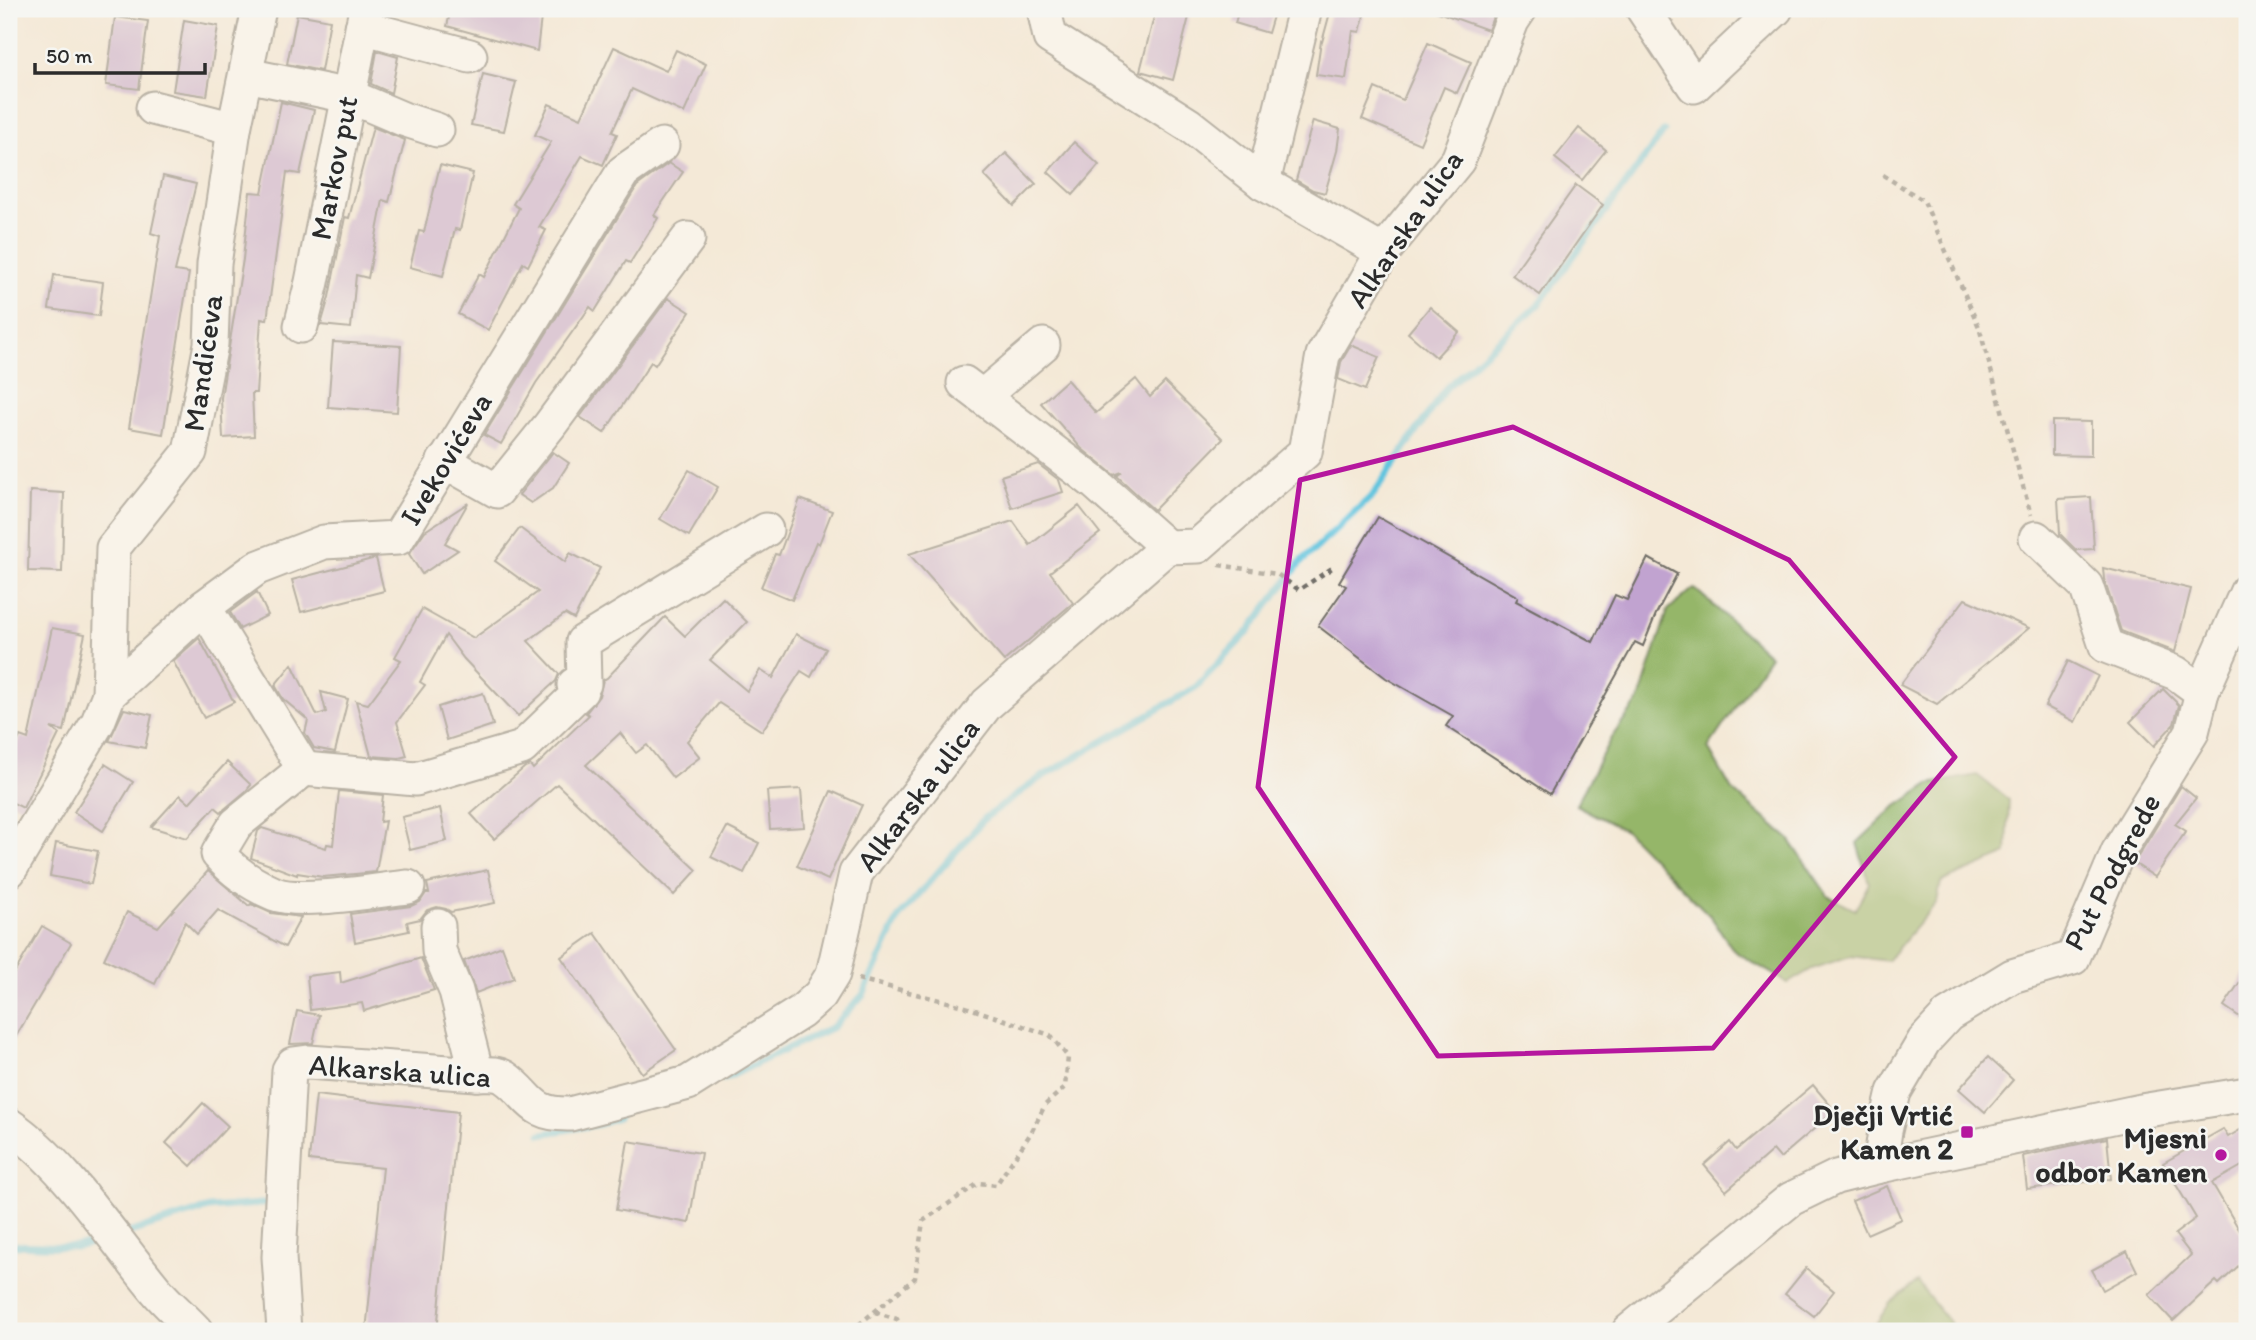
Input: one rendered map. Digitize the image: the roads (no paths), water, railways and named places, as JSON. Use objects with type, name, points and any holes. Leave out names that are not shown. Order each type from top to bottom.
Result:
[{"type":"street","name":"Mandićeva","points":[[109,694],[113,548],[190,452],[211,344],[214,264],[234,129],[258,9]]},
{"type":"street","points":[[1044,9],[1050,37],[1189,125],[1263,183],[1383,251]]},
{"type":"street","points":[[1263,183],[1305,9]]},
{"type":"street","name":"Alkarska ulica","points":[[284,1331],[279,1257],[289,1070],[293,1064],[308,1062],[493,1073],[503,1076],[535,1107],[553,1114],[570,1114],[688,1083],[801,1012],[820,995],[832,974],[856,873],[987,704],[1175,547],[1198,546],[1305,452],[1323,355],[1383,251],[1458,160],[1520,9]]},
{"type":"street","points":[[1643,9],[1695,86],[1776,9]]},
{"type":"street","points":[[364,18],[470,55]]},
{"type":"street","name":"Markov put","points":[[300,326],[364,18]]},
{"type":"street","points":[[246,75],[349,96],[384,109],[403,120],[437,130]]},
{"type":"street","points":[[153,108],[234,129]]},
{"type":"street","name":"Ivekovićeva","points":[[9,871],[98,722],[109,694],[204,607],[257,568],[324,542],[398,538],[623,172],[662,145]]},
{"type":"street","name":"Ivekovićeva","points":[[444,461],[497,491],[550,425],[688,239]]},
{"type":"street","points":[[1043,345],[973,389],[1175,547]]},
{"type":"street","points":[[408,887],[319,897],[276,895],[233,871],[218,854],[236,824],[304,769],[416,779],[522,748],[581,691],[575,685],[584,684],[583,642],[766,530]]},
{"type":"street","points":[[2036,538],[2086,586],[2106,646],[2176,673],[2202,692],[2247,591]]},
{"type":"street","points":[[204,607],[304,769]]},
{"type":"street","name":"Put Podgrede","points":[[1880,1166],[1894,1092],[1924,1041],[1948,1015],[2012,976],[2073,958],[2118,852],[2192,732],[2202,692]]},
{"type":"street","points":[[438,926],[439,951],[456,991],[477,1074]]},
{"type":"street","points":[[1629,1331],[1791,1199],[1836,1177],[2141,1111],[2247,1094]]},
{"type":"street","points":[[9,1125],[34,1142],[102,1221],[157,1292],[196,1331]]},
{"type":"waterway","points":[[724,1079],[833,1027],[863,995],[899,917],[985,818],[1040,778],[1196,687],[1248,632],[1300,563],[1373,495],[1446,388],[1539,304],[1664,131]]},
{"type":"waterway","points":[[541,1134],[600,1124],[618,1118]]},
{"type":"waterway","points":[[124,1234],[209,1208],[273,1203]]},
{"type":"waterway","points":[[9,1245],[75,1247],[99,1242]]},
{"type":"place","name":"Dječji Vrtić Kamen 2","points":[[1967,1132]]},
{"type":"place","name":"Mjesni odbor Kamen","points":[[2221,1155]]}]
